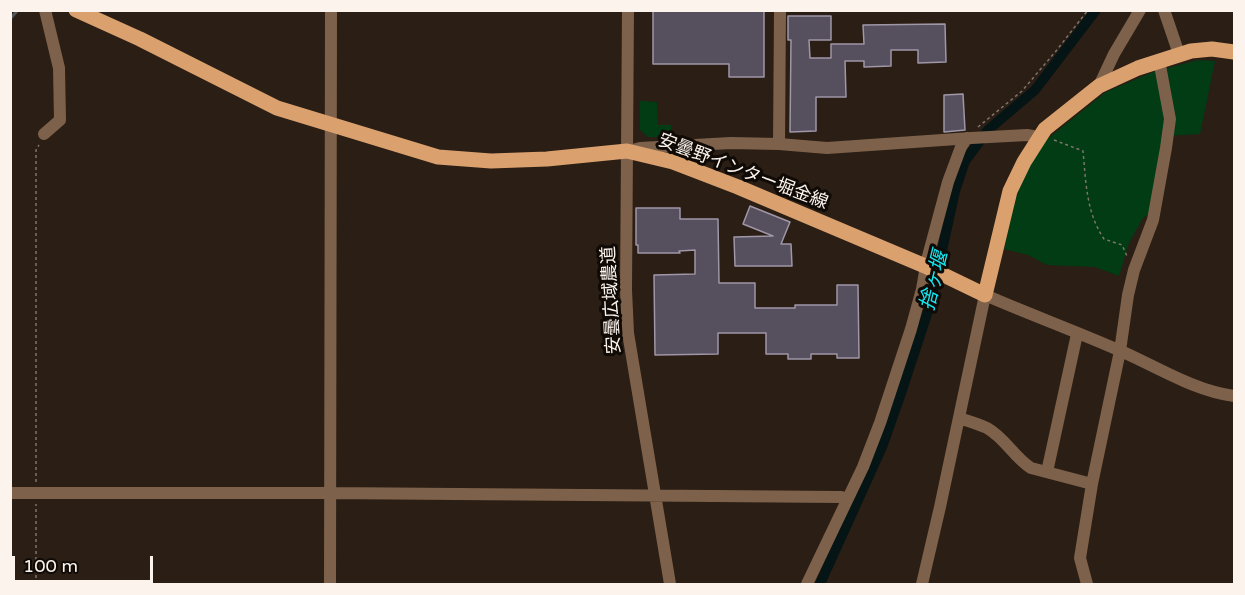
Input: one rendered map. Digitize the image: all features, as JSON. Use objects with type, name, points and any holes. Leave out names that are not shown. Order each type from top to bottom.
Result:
[{"type":"main road","name":"安曇野インター堀金線","points":[[76,10],[140,39],[277,108],[331,125],[438,157],[466,161],[547,159],[627,151],[657,158],[695,170],[927,267],[985,295]]},
{"type":"main road","points":[[985,295],[1010,191],[1024,162],[1045,129],[1108,80],[1179,54],[1202,49],[1234,52]]},
{"type":"street","points":[[44,134],[60,120],[59,68],[45,10]]},
{"type":"street","points":[[330,585],[331,10]]},
{"type":"street","name":"安曇広域農道","points":[[628,10],[626,290],[628,333],[670,585]]},
{"type":"street","points":[[779,144],[780,10]]},
{"type":"street","points":[[1099,86],[1114,54],[1140,10]]},
{"type":"street","points":[[1164,10],[1179,54]]},
{"type":"street","points":[[1084,583],[1080,558],[1092,484],[1120,351],[1128,295],[1134,270],[1153,220],[1166,148],[1170,119],[1159,60]]},
{"type":"street","points":[[627,151],[673,146],[779,144],[827,148],[971,135],[988,138],[1041,136]]},
{"type":"street","points":[[807,585],[863,467],[880,423],[911,329],[955,161],[961,147],[971,135]]},
{"type":"street","points":[[922,585],[985,295],[1120,351],[1195,386],[1234,396]]},
{"type":"street","points":[[1047,472],[1077,334]]},
{"type":"street","points":[[959,418],[987,429],[1031,468],[1092,484]]},
{"type":"street","points":[[10,493],[329,493],[841,497],[848,499]]},
{"type":"path","points":[[971,135],[1022,91],[1088,10]]},
{"type":"path","points":[[36,585],[36,150],[44,134]]},
{"type":"path","points":[[1041,136],[1083,151],[1089,207],[1095,226],[1104,239],[1122,244],[1134,270]]},
{"type":"green space","points":[[1198,60],[1215,61],[1200,134],[1165,136],[1159,207],[1143,218],[1129,243],[1119,276],[1095,267],[1047,265],[1028,255],[1004,249],[1017,194],[1032,160],[1046,140],[1106,92],[1153,72]]},
{"type":"green space","points":[[640,101],[657,102],[658,125],[671,125],[672,137],[648,137],[640,130]]},
{"type":"building","points":[[653,10],[764,10],[764,77],[729,77],[729,64],[653,64]]},
{"type":"building","points":[[788,16],[831,16],[831,40],[809,40],[810,58],[831,58],[831,44],[864,44],[863,25],[945,24],[946,62],[918,63],[918,50],[891,50],[891,66],[864,67],[864,61],[845,61],[846,97],[816,97],[816,131],[790,132],[791,40],[788,40]]},
{"type":"building","points":[[963,94],[965,130],[944,132],[944,95]]},
{"type":"building","points":[[750,206],[790,222],[781,244],[791,244],[792,266],[735,266],[734,237],[773,236],[743,224]]},
{"type":"building","points":[[636,208],[680,208],[680,219],[718,219],[719,283],[755,283],[755,308],[837,305],[837,285],[858,285],[859,358],[837,358],[837,354],[811,354],[811,359],[788,359],[788,354],[766,354],[766,333],[718,333],[718,354],[655,355],[654,275],[695,274],[695,250],[679,251],[680,253],[638,253]]},
{"type":"waterway","points":[[10,19],[18,10]]},
{"type":"waterway","name":"捨ヶ堰","points":[[820,584],[882,447],[900,396],[930,305],[955,191],[965,161],[988,130],[1035,90],[1096,10]]}]
